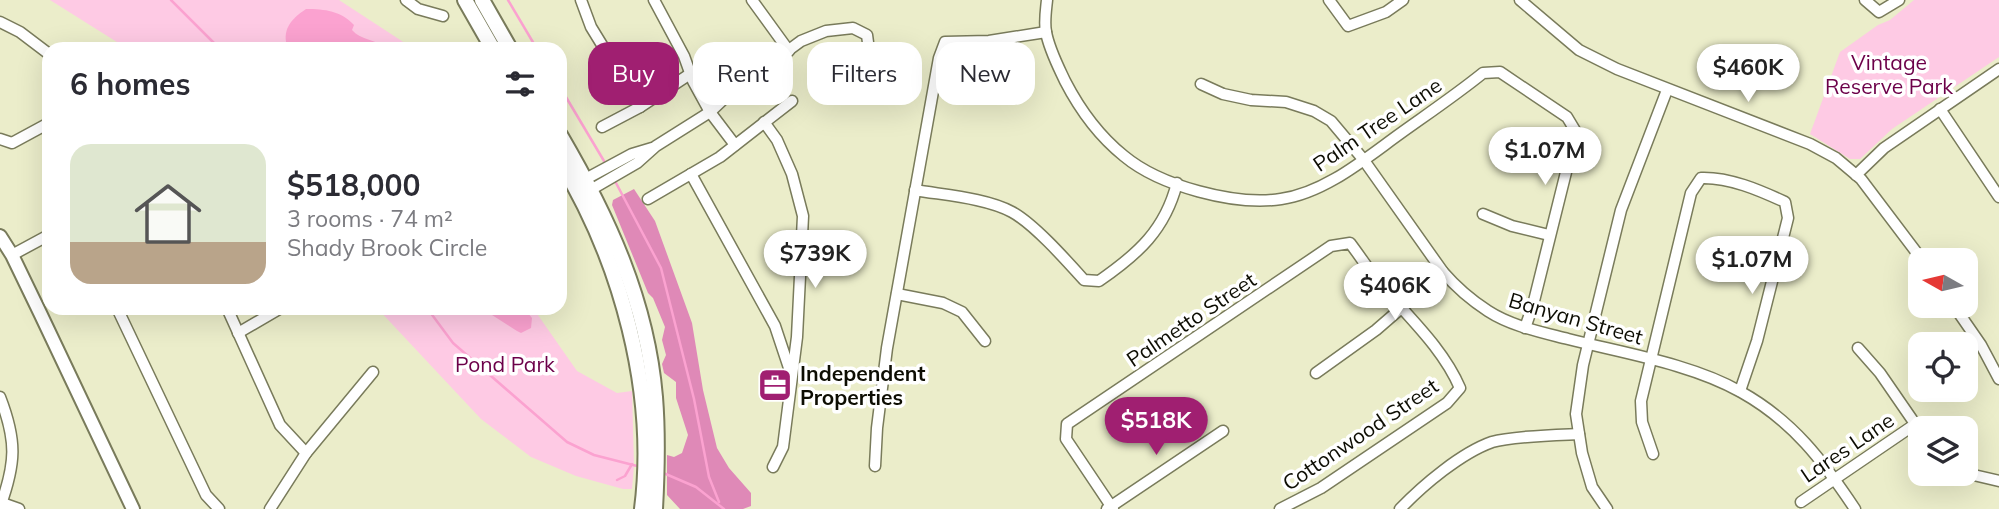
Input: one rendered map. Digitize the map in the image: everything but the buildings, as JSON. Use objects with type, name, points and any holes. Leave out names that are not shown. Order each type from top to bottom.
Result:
[{"type":"main road","points":[[465,0],[489,42]]},
{"type":"main road","points":[[481,0],[506,42]]},
{"type":"main road","points":[[567,151],[583,188],[626,317],[640,380],[651,454],[650,488],[655,509]]},
{"type":"main road","points":[[567,169],[583,188]]},
{"type":"main road","points":[[0,236],[12,255],[132,509]]},
{"type":"main road","points":[[642,509],[650,488]]},
{"type":"street","points":[[406,0],[418,9],[443,16]]},
{"type":"street","points":[[581,0],[591,27],[640,107]]},
{"type":"street","points":[[654,0],[710,112],[735,145]]},
{"type":"street","points":[[752,0],[782,42]]},
{"type":"street","name":"Palm Tree Lane","points":[[1047,0],[1046,32],[1056,64],[1077,104],[1099,133],[1126,158],[1159,176],[1238,200],[1281,199],[1315,188],[1363,159],[1483,74],[1500,72],[1567,117],[1576,132],[1549,235]]},
{"type":"street","points":[[1329,0],[1348,26],[1386,12],[1403,0]]},
{"type":"street","points":[[1520,0],[1579,50],[1616,69],[1810,144],[1836,158],[1856,175],[1913,248]]},
{"type":"street","points":[[1865,0],[1879,12],[1899,0]]},
{"type":"street","points":[[0,22],[20,32],[42,49]]},
{"type":"street","points":[[793,48],[801,41],[826,31],[853,28],[867,35],[868,42]]},
{"type":"street","points":[[875,466],[877,428],[897,294],[939,58],[945,42],[989,41],[1046,32]]},
{"type":"street","points":[[1856,175],[1884,148],[1999,69]]},
{"type":"street","points":[[602,127],[640,107],[690,74]]},
{"type":"street","name":"Banyan Street","points":[[1200,84],[1223,94],[1251,100],[1286,102],[1314,111],[1331,121],[1363,159],[1443,272],[1489,312],[1525,328],[1688,369],[1740,391],[1777,415],[1822,460],[1855,509]]},
{"type":"street","points":[[1607,509],[1592,487],[1582,453],[1576,414],[1583,365],[1621,211],[1667,90]]},
{"type":"street","points":[[583,188],[632,154],[656,146],[717,105]]},
{"type":"street","points":[[648,199],[720,157],[788,105]]},
{"type":"street","points":[[1940,109],[1999,197]]},
{"type":"street","points":[[764,122],[793,174],[803,216],[797,337],[783,447],[773,467]]},
{"type":"street","points":[[0,139],[12,143],[42,127]]},
{"type":"street","points":[[691,174],[775,326],[792,378]]},
{"type":"street","points":[[1653,454],[1642,422],[1641,401],[1691,193],[1701,178],[1715,177],[1763,192],[1784,202],[1788,218],[1757,341],[1740,391]]},
{"type":"street","points":[[915,190],[985,203],[1012,212],[1067,261],[1084,280],[1099,281],[1141,248],[1161,225],[1173,200],[1177,183]]},
{"type":"street","points":[[1483,214],[1512,226],[1549,235],[1525,328]]},
{"type":"street","points":[[12,255],[42,239]]},
{"type":"street","name":"Palmetto Street","points":[[1110,508],[1066,439],[1068,424],[1331,246],[1350,243],[1375,277],[1403,307]]},
{"type":"street","points":[[1316,373],[1376,330],[1443,272]]},
{"type":"street","points":[[897,294],[943,303],[962,312],[985,341]]},
{"type":"street","name":"Cottonwood Street","points":[[1284,508],[1321,488],[1447,403],[1460,388],[1454,374],[1403,307]]},
{"type":"street","points":[[120,315],[206,495],[219,509]]},
{"type":"street","points":[[229,315],[281,425],[306,453]]},
{"type":"street","points":[[238,333],[269,315]]},
{"type":"street","points":[[1962,318],[1981,345],[1999,379]]},
{"type":"street","points":[[1857,348],[1880,373],[1909,416]]},
{"type":"street","points":[[270,509],[306,453],[373,372]]},
{"type":"street","points":[[0,397],[13,437],[10,476],[1,505],[19,509]]},
{"type":"street","points":[[1110,508],[1223,431]]},
{"type":"street","name":"Lares Lane","points":[[1801,502],[1834,478],[1908,433]]},
{"type":"street","points":[[1400,509],[1422,486],[1475,451],[1494,442],[1579,434]]},
{"type":"street","points":[[1978,476],[1999,481]]},
{"type":"green space","points":[[50,0],[339,0],[403,42],[117,42]]},
{"type":"green space","name":"Vintage Reserve Park","points":[[1914,0],[1999,0],[1999,57],[1892,129],[1860,159],[1850,159],[1810,134],[1840,52],[1878,25],[1890,20]]},
{"type":"green space","name":"Pond Park","points":[[384,315],[538,315],[577,371],[617,393],[632,391],[632,489],[576,476],[531,457],[481,419]]},
{"type":"shaded area","points":[[306,9],[326,10],[349,20],[354,25],[352,30],[355,33],[375,42],[286,42],[289,26]]},
{"type":"shaded area","points":[[634,189],[655,221],[692,323],[703,390],[717,448],[729,468],[751,493],[751,506],[743,509],[680,509],[667,495],[667,455],[674,457],[682,453],[688,435],[676,398],[676,382],[664,373],[662,364],[666,355],[662,340],[665,327],[612,205],[613,200]]},
{"type":"shaded area","points":[[492,315],[530,315],[531,328],[521,333]]},
{"type":"waterway","points":[[171,0],[213,42]]},
{"type":"waterway","points":[[508,0],[533,42]]},
{"type":"waterway","points":[[567,99],[604,161]]},
{"type":"waterway","points":[[615,181],[661,268],[694,399],[709,477],[719,502]]},
{"type":"waterway","points":[[432,315],[453,343],[567,442],[594,455],[641,467]]},
{"type":"waterway","points":[[617,480],[625,476],[632,464]]},
{"type":"waterway","points":[[661,472],[696,487],[724,509]]},
{"type":"place","name":"Independent Properties","points":[[775,385]]}]
